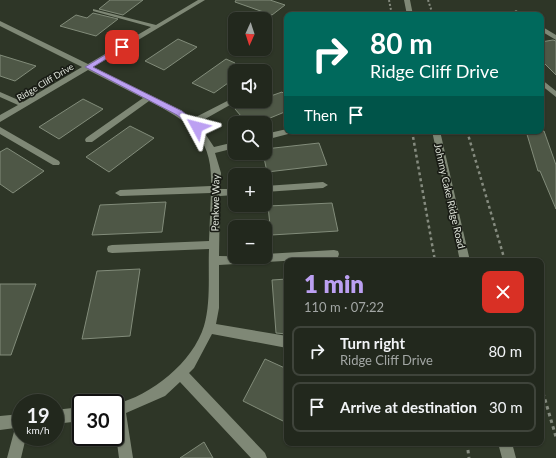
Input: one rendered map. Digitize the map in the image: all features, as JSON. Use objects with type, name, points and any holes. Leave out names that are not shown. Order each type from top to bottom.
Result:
[{"type":"street","points":[[189,0],[200,1]]},
{"type":"street","points":[[407,0],[409,12]]},
{"type":"street","name":"Ridge Cliff Drive","points":[[0,119],[200,1]]},
{"type":"street","points":[[95,10],[157,27]]},
{"type":"street","name":"Penkwe Way","points":[[0,23],[179,113],[197,127],[209,145],[211,151],[216,173],[216,191],[212,308],[209,328],[190,364],[160,391],[124,408]]},
{"type":"street","points":[[544,30],[556,38]]},
{"type":"street","points":[[544,84],[556,95]]},
{"type":"street","points":[[0,94],[24,105]]},
{"type":"street","points":[[89,140],[148,98]]},
{"type":"street","points":[[192,123],[228,103]]},
{"type":"street","points":[[0,130],[56,162]]},
{"type":"street","points":[[272,135],[284,132]]},
{"type":"street","name":"Johnny Cake Ridge Road","points":[[437,134],[464,258]]},
{"type":"street","points":[[211,151],[228,147]]},
{"type":"street","points":[[272,189],[323,185]]},
{"type":"street","points":[[120,194],[228,192]]},
{"type":"street","points":[[112,249],[214,245]]},
{"type":"street","points":[[214,261],[334,254]]},
{"type":"street","points":[[209,328],[284,341]]},
{"type":"street","points":[[180,373],[260,458]]},
{"type":"street","points":[[0,423],[12,422]]},
{"type":"street","points":[[14,458],[17,446]]},
{"type":"street","points":[[124,446],[126,458]]},
{"type":"street","points":[[506,446],[508,458]]},
{"type":"path","points":[[389,0],[391,12]]},
{"type":"path","points":[[428,0],[431,12]]},
{"type":"path","points":[[413,134],[434,258]]},
{"type":"path","points":[[467,134],[503,258]]},
{"type":"path","points":[[544,396],[556,437]]},
{"type":"path","points":[[467,446],[469,458]]},
{"type":"building","points":[[110,0],[143,0],[123,15],[99,9]]},
{"type":"building","points":[[236,0],[270,0],[285,5],[272,15],[272,12],[263,12],[235,2]]},
{"type":"building","points":[[93,13],[118,19],[96,36],[60,26],[76,15],[87,18]]},
{"type":"building","points":[[178,39],[197,47],[164,70],[145,61]]},
{"type":"building","points":[[556,41],[556,75],[544,63],[544,42]]},
{"type":"building","points":[[0,55],[36,66],[15,81],[0,76]]},
{"type":"building","points":[[226,59],[235,63],[228,64],[228,83],[214,93],[192,83]]},
{"type":"building","points":[[282,92],[284,94],[284,112],[272,117],[272,116],[241,116],[235,109],[272,108],[272,96]]},
{"type":"building","points":[[83,99],[103,109],[59,139],[39,127]]},
{"type":"building","points":[[130,126],[154,138],[109,172],[86,157]]},
{"type":"building","points":[[544,131],[556,165],[556,209],[540,171],[538,171],[527,134],[544,134]]},
{"type":"building","points":[[319,143],[327,165],[272,171],[272,168],[266,168],[264,160],[272,160],[272,148]]},
{"type":"building","points":[[7,148],[44,171],[13,193],[0,184],[0,152]]},
{"type":"building","points":[[166,202],[162,232],[92,235],[100,205]]},
{"type":"building","points":[[332,203],[338,231],[272,235],[272,220],[269,220],[269,212],[272,212],[272,206]]},
{"type":"building","points":[[140,269],[130,336],[82,339],[97,271]]},
{"type":"building","points":[[284,279],[284,334],[276,333],[272,280]]},
{"type":"building","points":[[0,284],[36,284],[11,355],[0,355]]},
{"type":"building","points":[[265,359],[284,368],[284,422],[243,401]]},
{"type":"building","points":[[204,442],[213,458],[180,458]]},
{"type":"route","points":[[122,47],[88,67],[179,113],[197,127]]}]
